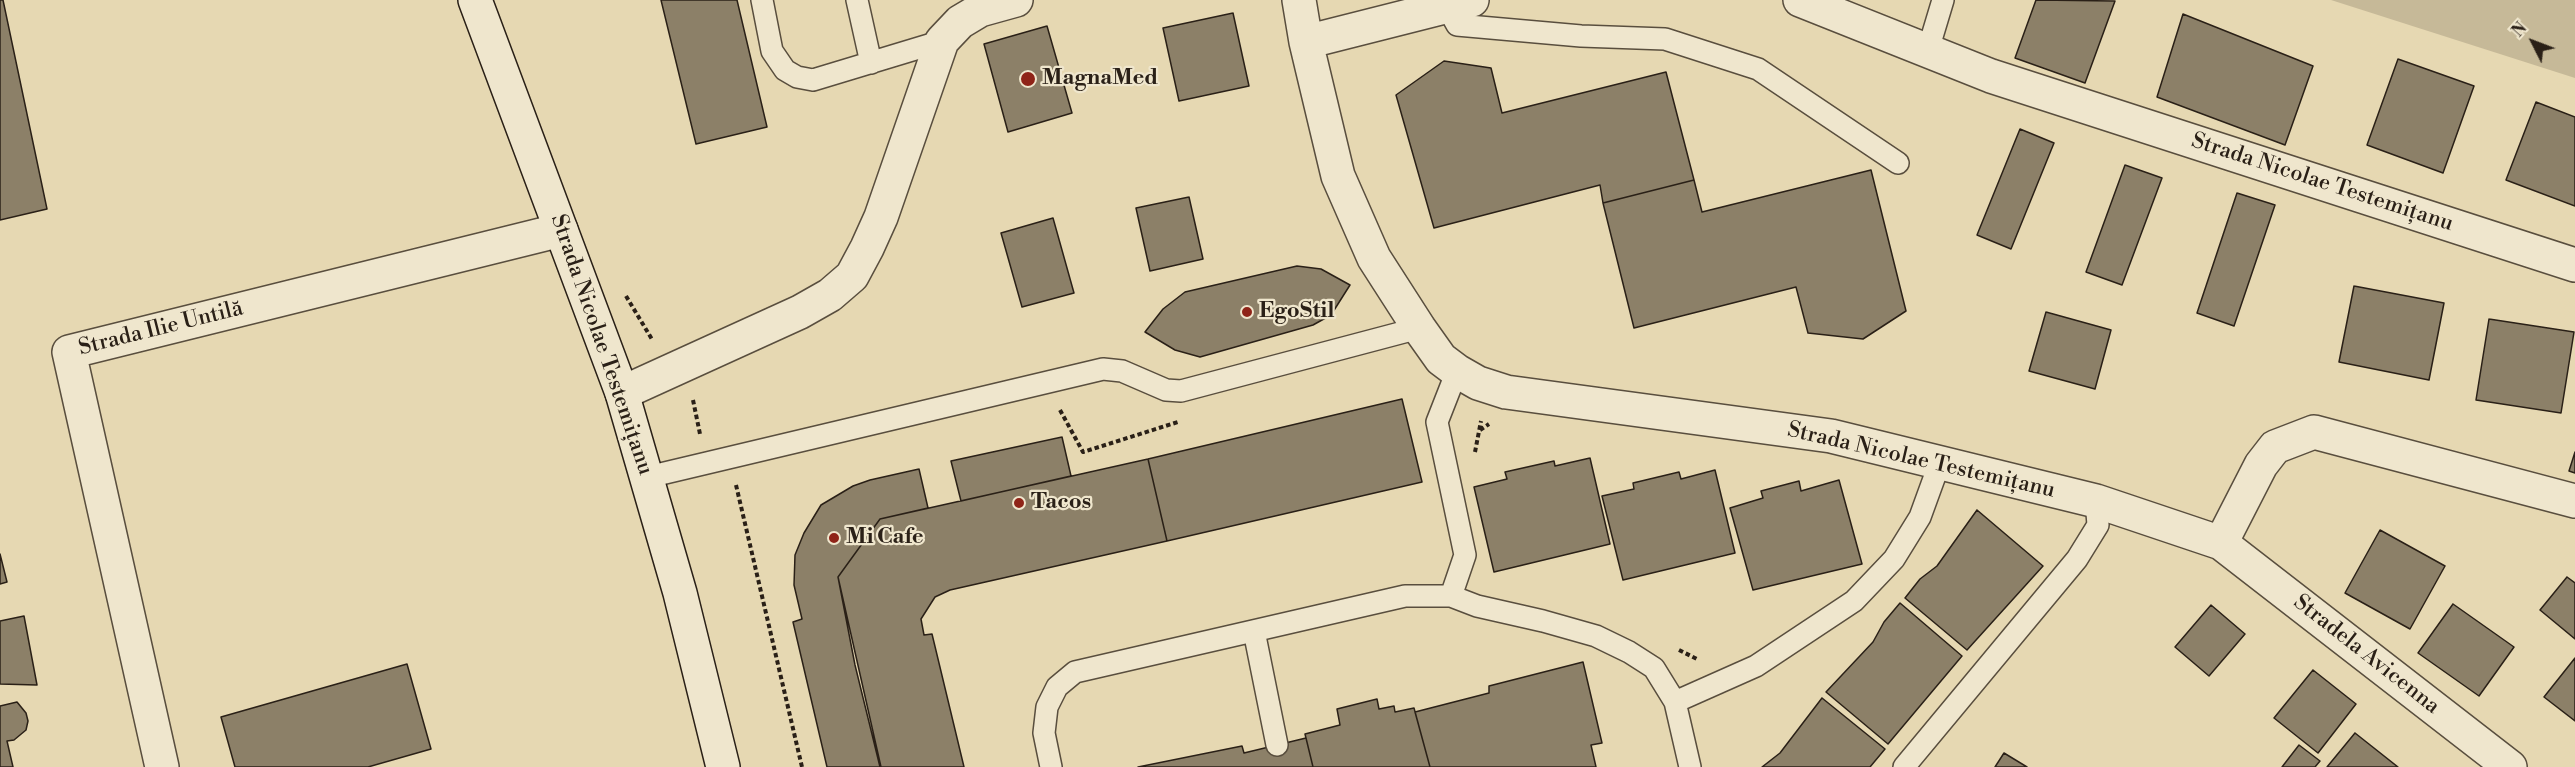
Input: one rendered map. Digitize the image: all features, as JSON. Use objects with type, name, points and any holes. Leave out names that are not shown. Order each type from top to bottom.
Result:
[{"type":"street","name":"Strada Nicolae Testemițanu","points":[[475,0],[622,393],[680,593],[723,767]]},
{"type":"street","points":[[622,393],[800,312],[830,295],[852,276],[881,217],[942,41],[960,22],[980,10],[1016,0]]},
{"type":"street","name":"Strada Nicolae Testemițanu","points":[[1299,0],[1306,42],[1338,176],[1374,258],[1441,359],[1457,371],[1478,383],[1506,392],[1831,436],[2096,501],[2221,543]]},
{"type":"street","name":"Strada Nicolae Testemițanu","points":[[1800,0],[1991,76],[2575,265]]},
{"type":"street","points":[[1306,42],[1460,3]]},
{"type":"street","name":"Strada Ilie Untilă","points":[[162,767],[69,352],[561,230]]},
{"type":"street","points":[[2221,543],[2261,465],[2275,447],[2314,432],[2575,501]]},
{"type":"street","name":"Stradela Avicenna","points":[[2221,543],[2510,767]]},
{"type":"lane","points":[[762,0],[772,51],[785,70],[813,80],[942,41]]},
{"type":"lane","points":[[857,0],[871,63]]},
{"type":"lane","points":[[1928,50],[1943,0]]},
{"type":"lane","points":[[1460,3],[1457,25],[1581,36],[1665,39],[1758,69],[1898,164]]},
{"type":"lane","points":[[648,477],[1103,369],[1122,370],[1166,390],[1181,391],[1419,328]]},
{"type":"lane","points":[[1451,596],[1466,555],[1437,422],[1457,371]]},
{"type":"lane","points":[[1675,702],[1756,666],[1854,601],[1899,551],[1920,517],[1940,462]]},
{"type":"lane","points":[[1904,767],[2077,559],[2098,525],[2096,501]]},
{"type":"lane","points":[[1051,767],[1044,733],[1047,707],[1057,687],[1076,672],[1405,597],[1451,596],[1477,606],[1596,636],[1629,652],[1654,668],[1675,702],[1690,767]]},
{"type":"lane","points":[[1254,632],[1277,745]]},
{"type":"path","points":[[680,367],[690,386],[706,463],[735,482],[802,767]]},
{"type":"shaded area","points":[[2331,0],[2575,0],[2575,78]]},
{"type":"building","points":[[0,0],[3,0],[47,209],[0,220]]},
{"type":"building","points":[[661,0],[737,0],[767,127],[696,144]]},
{"type":"building","points":[[2036,0],[2115,1],[2085,83],[2015,58]]},
{"type":"building","points":[[1233,13],[1249,86],[1179,101],[1163,28]]},
{"type":"building","points":[[2183,14],[2313,66],[2285,145],[2157,97]]},
{"type":"building","name":"MagnaMed","points":[[1047,26],[1072,113],[1008,132],[984,44]]},
{"type":"building","points":[[2398,59],[2474,86],[2443,173],[2367,145]]},
{"type":"building","points":[[1444,61],[1491,68],[1502,113],[1666,72],[1694,180],[1603,203],[1600,185],[1434,228],[1396,95]]},
{"type":"building","points":[[2536,102],[2575,117],[2575,206],[2506,180]]},
{"type":"building","points":[[2020,129],[2054,143],[2011,249],[1977,235]]},
{"type":"building","points":[[2125,165],[2162,178],[2122,285],[2086,272]]},
{"type":"building","points":[[1871,170],[1906,311],[1863,339],[1808,333],[1796,287],[1634,328],[1603,203],[1694,180],[1702,212]]},
{"type":"building","points":[[2237,193],[2275,205],[2234,326],[2197,313]]},
{"type":"building","points":[[1189,197],[1203,259],[1150,271],[1136,208]]},
{"type":"building","points":[[1053,218],[1074,293],[1022,307],[1001,233]]},
{"type":"building","name":"EgoStil","points":[[1297,266],[1321,269],[1350,285],[1331,315],[1313,325],[1200,357],[1175,350],[1145,332],[1163,309],[1185,292]]},
{"type":"building","points":[[2354,286],[2444,303],[2429,380],[2339,362]]},
{"type":"building","points":[[2046,312],[2111,330],[2095,389],[2029,371]]},
{"type":"building","points":[[2489,319],[2574,332],[2561,413],[2476,400]]},
{"type":"building","points":[[1402,399],[1422,482],[1167,541],[1148,459]]},
{"type":"building","points":[[1062,437],[1071,476],[961,501],[951,461]]},
{"type":"building","points":[[2575,452],[2575,473],[2569,471]]},
{"type":"building","points":[[1590,458],[1610,544],[1494,572],[1474,487],[1507,479],[1505,472],[1554,461],[1555,466]]},
{"type":"building","points":[[1148,459],[1167,541],[950,590],[935,597],[921,619],[924,635],[932,634],[964,767],[880,767],[855,665],[838,577],[880,519]]},
{"type":"building","points":[[919,469],[928,508],[880,519],[838,577],[881,767],[827,767],[793,622],[802,619],[794,585],[795,555],[804,533],[821,505],[853,486]]},
{"type":"building","points":[[1715,470],[1735,553],[1623,580],[1602,496],[1634,489],[1633,483],[1679,472],[1681,479]]},
{"type":"building","points":[[1839,480],[1862,564],[1753,590],[1730,508],[1763,498],[1761,491],[1799,481],[1801,491]]},
{"type":"building","points":[[1977,510],[2043,566],[1967,650],[1905,598],[1920,579],[1937,566]]},
{"type":"building","points":[[2380,530],[2445,566],[2410,629],[2345,593]]},
{"type":"building","points":[[0,554],[7,582],[0,584]]},
{"type":"building","points":[[2567,577],[2575,583],[2575,639],[2540,610]]},
{"type":"building","points":[[1900,603],[1962,656],[1888,744],[1826,692],[1873,642],[1884,622]]},
{"type":"building","points":[[2453,604],[2514,647],[2479,696],[2418,653]]},
{"type":"building","points":[[2211,605],[2245,634],[2209,676],[2175,647]]},
{"type":"building","points":[[24,616],[37,685],[0,684],[0,621]]},
{"type":"building","points":[[2575,658],[2575,721],[2544,697]]},
{"type":"building","points":[[1583,662],[1602,743],[1591,745],[1596,767],[1430,767],[1415,712],[1489,693],[1489,686]]},
{"type":"building","points":[[407,664],[431,749],[368,767],[235,767],[221,717]]},
{"type":"building","points":[[2313,670],[2356,704],[2318,753],[2274,718]]},
{"type":"building","points":[[1822,698],[1885,749],[1870,767],[1762,767],[1780,753]]},
{"type":"building","points":[[1377,699],[1379,709],[1394,706],[1395,712],[1414,708],[1430,767],[1313,767],[1305,734],[1340,725],[1337,709]]},
{"type":"building","points":[[17,702],[26,713],[28,721],[26,730],[14,740],[7,741],[13,767],[0,767],[0,706]]},
{"type":"building","points":[[2355,733],[2398,767],[2327,767]]},
{"type":"building","points":[[1306,738],[1313,767],[1138,767],[1242,746],[1244,753]]},
{"type":"building","points":[[2299,745],[2320,761],[2315,767],[2282,767]]},
{"type":"building","points":[[2004,753],[2027,767],[1995,767]]},
{"type":"place","name":"MagnaMed","points":[[1028,79]]},
{"type":"place","name":"EgoStil","points":[[1247,312]]},
{"type":"place","name":"Tacos","points":[[1019,503]]},
{"type":"place","name":"Mi Cafe","points":[[834,538]]}]
